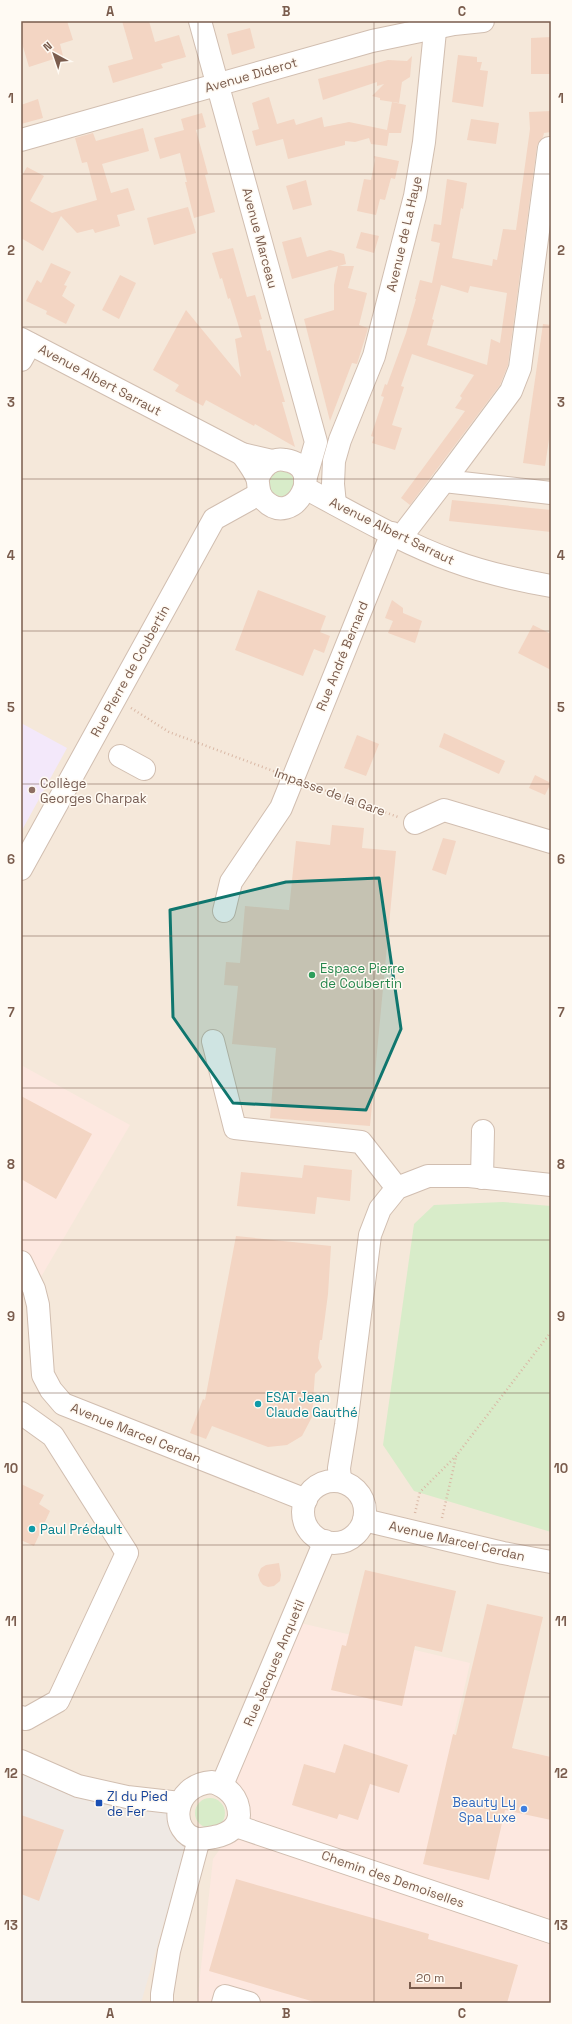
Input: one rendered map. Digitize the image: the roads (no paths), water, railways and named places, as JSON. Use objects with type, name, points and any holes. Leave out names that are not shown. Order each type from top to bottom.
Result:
[{"type":"street","name":"Avenue Marceau","points":[[200,21],[315,449]]},
{"type":"street","name":"Avenue Diderot","points":[[21,140],[436,24],[483,21]]},
{"type":"street","name":"Avenue de La Haye","points":[[335,504],[333,484],[334,461],[340,440],[374,356],[415,196],[424,142],[436,24]]},
{"type":"street","name":"Rue André Bernard","points":[[224,911],[231,882],[281,808],[396,535],[444,481],[511,391],[520,368],[549,148],[551,148]]},
{"type":"street","name":"Avenue Albert Sarraut","points":[[24,348],[242,454],[272,461],[279,459],[293,462],[303,473],[305,484],[298,501],[284,508],[269,505],[242,454]]},
{"type":"street","points":[[293,462],[315,449],[340,440]]},
{"type":"street","points":[[305,484],[315,449]]},
{"type":"street","points":[[258,486],[265,465],[272,461]]},
{"type":"street","points":[[444,481],[551,493]]},
{"type":"street","name":"Avenue Albert Sarraut","points":[[305,484],[335,504],[396,535],[453,561],[512,579],[551,586]]},
{"type":"street","name":"Rue Pierre de Coubertin","points":[[21,869],[83,754],[115,700],[214,519],[258,486]]},
{"type":"street","points":[[120,756],[144,769]]},
{"type":"street","points":[[415,823],[444,810],[551,842]]},
{"type":"street","points":[[213,1041],[235,1128],[360,1142],[397,1188]]},
{"type":"street","points":[[475,1177],[478,1131]]},
{"type":"street","points":[[340,1481],[339,1468],[346,1425],[370,1235],[380,1209],[397,1188],[428,1176],[475,1177],[551,1185]]},
{"type":"street","name":"Avenue Marcel Cerdan","points":[[21,1262],[34,1289],[38,1305],[43,1375],[51,1390],[63,1404],[306,1500]]},
{"type":"street","points":[[21,1413],[53,1436],[127,1553],[58,1701],[26,1719],[21,1717]]},
{"type":"street","points":[[330,1481],[340,1481],[350,1485],[357,1491],[363,1500],[365,1510],[364,1520],[360,1528],[353,1536],[345,1541],[325,1541],[316,1536],[309,1529],[304,1520],[303,1510],[311,1491],[320,1484],[330,1481]]},
{"type":"street","name":"Avenue Marcel Cerdan","points":[[364,1520],[504,1553],[551,1562]]},
{"type":"street","name":"Rue Jacques Anquetil","points":[[222,1785],[325,1541]]},
{"type":"street","points":[[21,1760],[78,1786],[127,1798],[180,1803]]},
{"type":"street","points":[[212,1782],[222,1785],[230,1790],[236,1798],[239,1807],[236,1826],[218,1837],[199,1839],[189,1835],[182,1827],[179,1819],[180,1803],[185,1794],[193,1787],[202,1783],[212,1782]]},
{"type":"street","name":"Chemin des Demoiselles","points":[[236,1826],[551,1932]]},
{"type":"street","points":[[162,2003],[162,1994],[170,1952],[199,1839]]},
{"type":"street","points":[[224,2000],[249,2003]]},
{"type":"place","name":"Collège Georges Charpak","points":[[32,790]]},
{"type":"place","name":"Espace Pierre de Coubertin","points":[[312,975]]},
{"type":"place","name":"ESAT Jean Claude Gauthé","points":[[258,1404]]},
{"type":"place","name":"Paul Prédault","points":[[32,1529]]},
{"type":"place","name":"ZI du Pied de Fer","points":[[99,1803]]},
{"type":"place","name":"Beauty Ly Spa Luxe","points":[[524,1809]]}]
